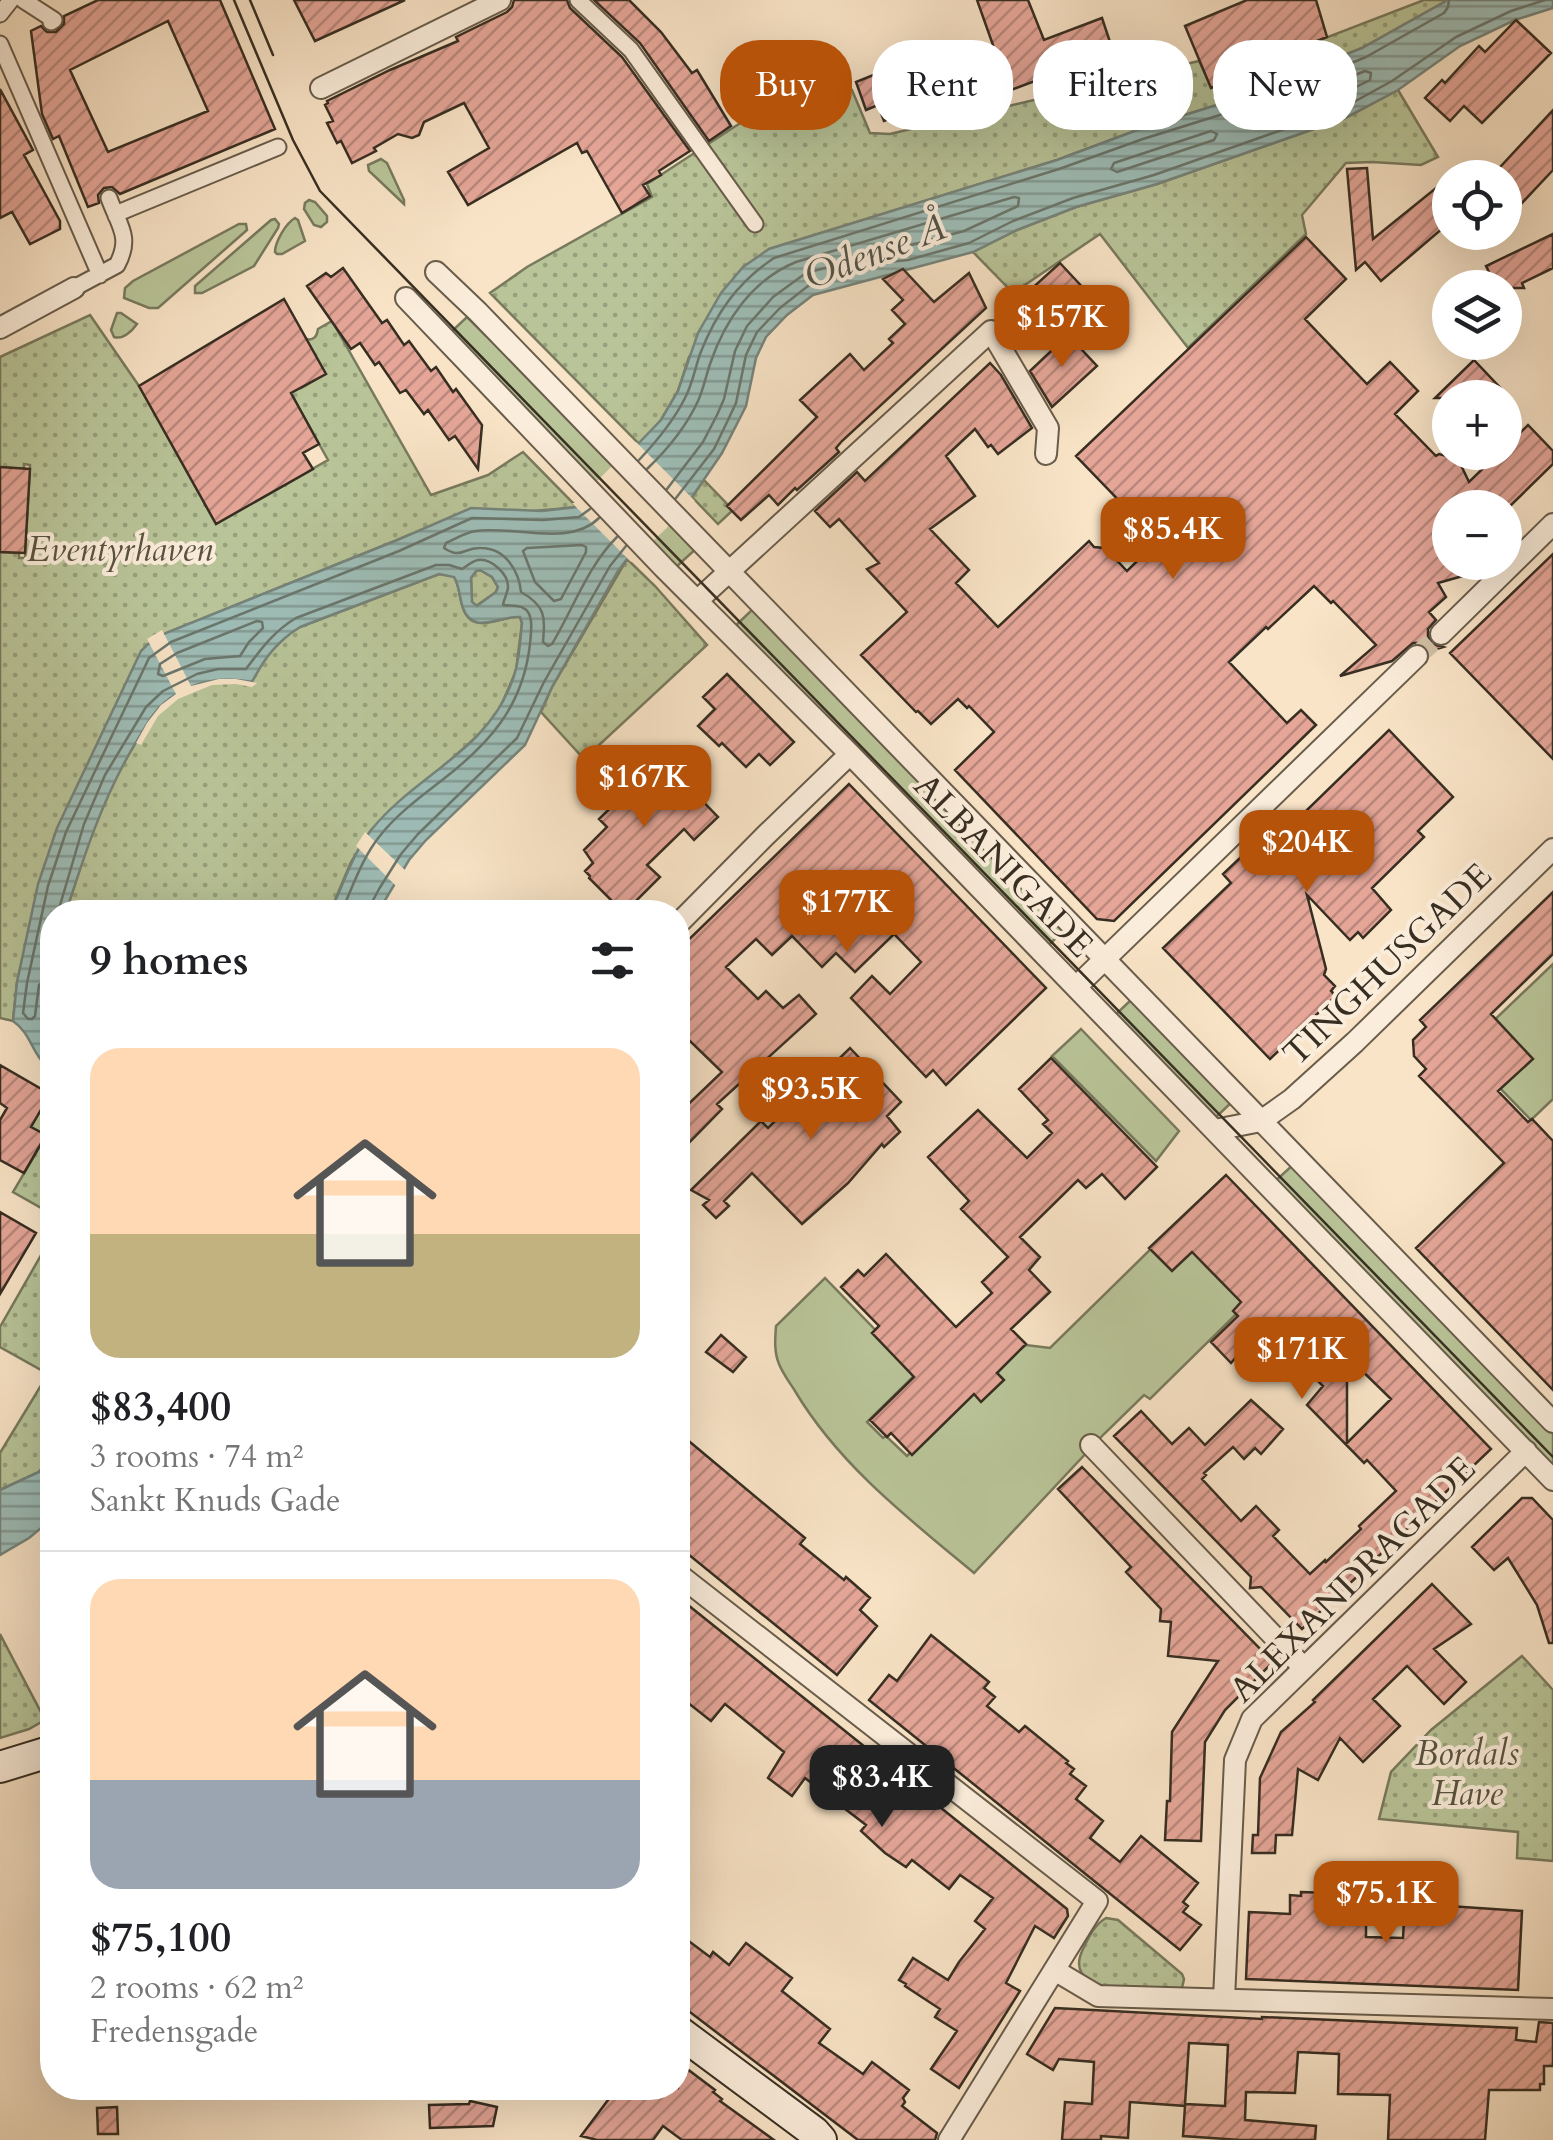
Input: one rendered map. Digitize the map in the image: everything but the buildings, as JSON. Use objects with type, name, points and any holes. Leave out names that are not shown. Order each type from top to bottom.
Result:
[{"type":"main road","points":[[0,1768],[40,1755]]},
{"type":"main road","points":[[690,2040],[821,2140]]},
{"type":"street","points":[[0,14],[11,0]]},
{"type":"street","points":[[24,0],[54,20],[51,22]]},
{"type":"street","points":[[321,88],[500,0]]},
{"type":"street","points":[[578,0],[631,50],[756,224]]},
{"type":"street","points":[[0,44],[100,275]]},
{"type":"street","points":[[116,216],[278,146]]},
{"type":"street","points":[[0,328],[118,265],[126,240],[109,198]]},
{"type":"street","name":"ALBANIGADE","points":[[436,272],[1553,1422]]},
{"type":"street","name":"ALBANIGADE","points":[[406,298],[1553,1480]]},
{"type":"street","points":[[697,601],[992,331],[1048,428],[1046,454]]},
{"type":"street","points":[[1441,634],[1553,524]]},
{"type":"street","points":[[1076,986],[1417,656]]},
{"type":"street","points":[[690,912],[850,754]]},
{"type":"street","name":"TINGHUSGADE","points":[[1236,1153],[1261,1121],[1292,1099],[1354,1042],[1553,849]]},
{"type":"street","name":"TINGHUSGADE","points":[[1215,1130],[1261,1121]]},
{"type":"street","points":[[1091,1445],[1304,1668]]},
{"type":"street","name":"ALEXANDRAGADE","points":[[1224,2000],[1235,1760],[1252,1718],[1526,1451]]},
{"type":"street","points":[[690,1583],[1097,1901],[948,2140]]},
{"type":"street","points":[[1056,1971],[1098,1996],[1553,2009]]},
{"type":"green space","points":[[1424,0],[1448,0],[1357,50],[1357,40],[1320,40]]},
{"type":"green space","points":[[1199,61],[1212,87],[1213,106],[1193,112],[1193,62]]},
{"type":"green space","points":[[852,90],[870,133],[1013,130],[1013,105],[1033,100],[1033,130],[1137,130],[1057,160],[769,249],[689,357],[678,391],[640,445],[490,293],[527,267],[652,197],[647,184],[730,130],[852,130]]},
{"type":"green space","points":[[1398,90],[1438,157],[1421,165],[1346,163],[1302,215],[1306,234],[1188,348],[1100,234],[1013,293],[973,252],[1076,207],[1157,184],[1311,130],[1357,130],[1357,112]]},
{"type":"green space","points":[[381,159],[387,163],[404,204],[369,171],[368,165]]},
{"type":"green space","points":[[309,200],[327,216],[321,227],[314,225],[304,209]]},
{"type":"green space","points":[[295,218],[305,241],[277,254],[279,238]]},
{"type":"green space","points":[[275,219],[278,228],[254,266],[195,293],[195,286]]},
{"type":"green space","points":[[239,224],[246,224],[247,230],[158,308],[124,298],[125,288],[133,281]]},
{"type":"green space","points":[[117,313],[137,324],[117,338],[111,330]]},
{"type":"green space","name":"Eventyrhaven","points":[[90,315],[139,386],[217,523],[328,460],[289,390],[298,384],[301,388],[325,374],[306,339],[313,339],[318,329],[332,321],[431,495],[488,475],[523,452],[577,507],[484,516],[416,532],[166,633],[147,645],[49,900],[40,900],[40,922],[17,982],[13,1021],[0,1018],[0,552],[19,553],[19,558],[25,558],[30,465],[24,464],[24,469],[0,467],[0,357]]},
{"type":"green space","points":[[467,317],[698,547],[675,568],[451,332]]},
{"type":"green space","points":[[704,480],[733,510],[718,524],[692,497]]},
{"type":"green space","points":[[627,559],[707,645],[584,759],[541,712]]},
{"type":"green space","points":[[480,570],[492,577],[498,587],[476,606],[472,602],[471,578]]},
{"type":"green space","name":"Eventyrhaven","points":[[439,574],[454,576],[463,608],[474,621],[488,623],[520,617],[522,623],[516,671],[500,708],[482,732],[371,830],[351,862],[335,900],[70,900],[93,828],[114,780],[161,705],[267,655],[300,627]]},
{"type":"green space","points":[[754,608],[1066,928],[1047,947],[732,629]]},
{"type":"green space","points":[[1553,964],[1553,1099],[1531,1120],[1463,1050]]},
{"type":"green space","points":[[1133,998],[1233,1101],[1213,1120],[1113,1017]]},
{"type":"green space","points":[[1081,1029],[1179,1131],[1156,1161],[1052,1056]]},
{"type":"green space","points":[[40,1111],[40,1132],[31,1127]]},
{"type":"green space","points":[[40,1146],[40,1207],[13,1192]]},
{"type":"green space","points":[[1294,1164],[1553,1432],[1553,1469],[1274,1182]]},
{"type":"green space","points":[[1221,1180],[1299,1252],[1150,1399],[1144,1395],[1104,1434],[974,1573],[854,1467],[813,1418],[779,1364],[776,1326],[825,1278],[917,1373],[867,1422],[907,1456],[1026,1345],[1050,1348]]},
{"type":"green space","points":[[40,1257],[40,1370],[0,1347],[0,1327]]},
{"type":"green space","points":[[40,1387],[40,1471],[0,1490],[0,1453]]},
{"type":"green space","points":[[0,1634],[40,1710],[40,1723],[0,1738]]},
{"type":"green space","name":"Bordals Have","points":[[1522,1656],[1553,1690],[1553,1861],[1517,1858],[1518,1832],[1379,1819],[1391,1772],[1431,1730]]},
{"type":"green space","points":[[1106,1918],[1118,1920],[1182,1974],[1182,1988],[1111,1988],[1084,1976],[1079,1965],[1083,1949]]},
{"type":"water","points":[[1448,0],[1553,0],[1553,8],[1515,20],[1460,46],[1398,90],[1357,112],[1357,50]]},
{"type":"water","name":"Odense Å","points":[[1213,106],[1213,130],[1311,130],[1157,184],[1076,207],[973,252],[813,295],[787,315],[766,337],[756,358],[746,406],[722,453],[692,497],[618,571],[552,687],[525,745],[426,840],[385,900],[335,900],[372,829],[408,793],[467,745],[500,707],[516,669],[520,617],[473,621],[463,608],[454,577],[439,574],[300,627],[272,651],[252,682],[205,682],[164,703],[147,724],[112,787],[70,900],[40,900],[40,1058],[13,1021],[17,982],[38,884],[57,828],[147,645],[166,633],[471,508],[542,511],[577,507],[661,420],[678,391],[698,333],[721,293],[743,267],[769,249],[1057,160],[1137,130],[1193,130],[1193,112]],"holes":[[[476,571],[492,577],[498,587],[477,606],[472,602],[471,578]]]},
{"type":"water","points":[[39,1472],[40,1529],[0,1555],[0,1490]]},
{"type":"pier","points":[[636,442],[695,501],[631,562],[572,503]]},
{"type":"pier","points":[[162,630],[191,686],[219,679],[257,683],[252,687],[212,685],[178,699],[158,716],[141,745],[136,743],[147,723],[176,694],[147,639]]},
{"type":"pier","points":[[365,832],[407,872],[397,887],[356,846]]},
{"type":"tunnel","points":[[1417,656],[1441,634]]},
{"type":"tram line","points":[[234,0],[293,140],[320,191],[1553,1457]]},
{"type":"tram line","points":[[250,0],[273,55]]}]
